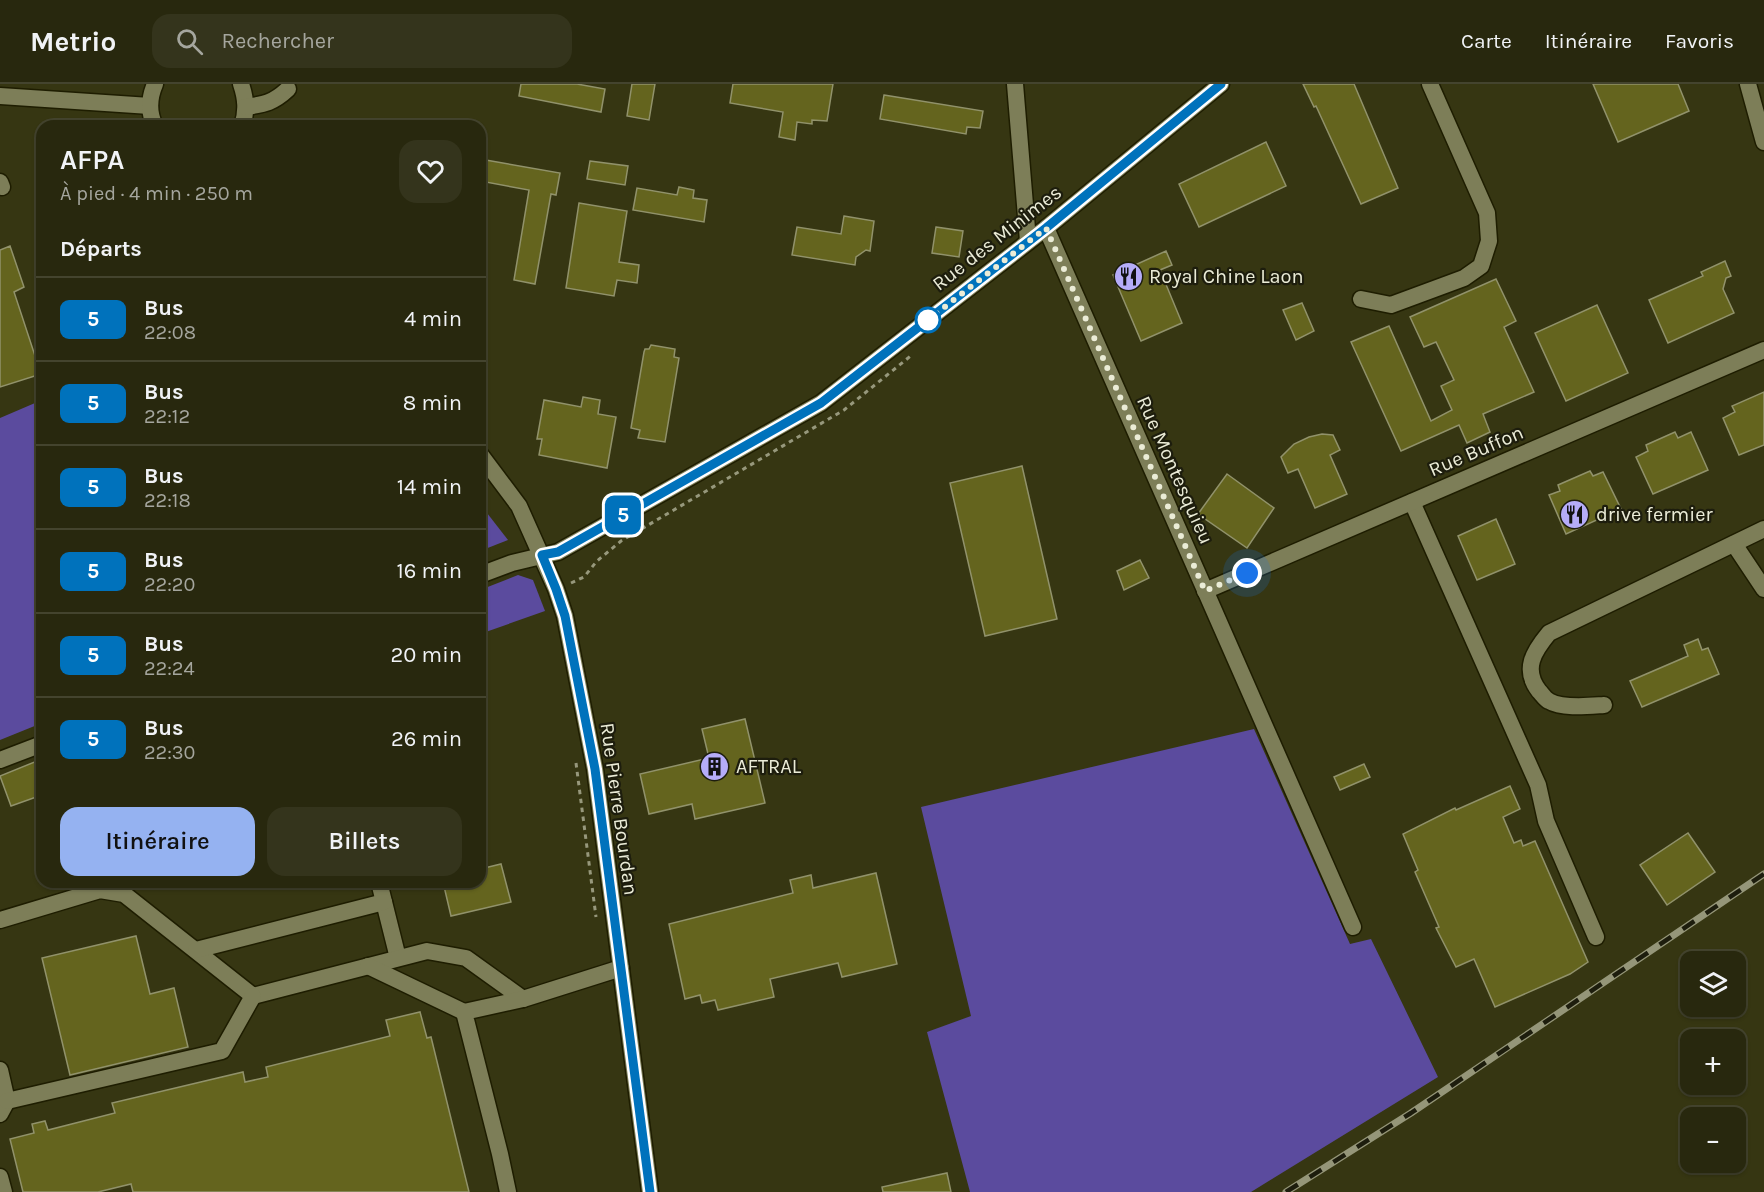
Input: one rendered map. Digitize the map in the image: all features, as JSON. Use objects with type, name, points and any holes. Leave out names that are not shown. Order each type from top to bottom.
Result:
[{"type":"street","points":[[152,120],[150,106],[155,84]]},
{"type":"street","points":[[241,84],[246,107],[243,120]]},
{"type":"street","points":[[1015,84],[1028,241]]},
{"type":"street","name":"Rue des Minimes","points":[[486,573],[512,563],[558,552],[821,403],[1046,228],[1221,84]]},
{"type":"street","points":[[1361,299],[1391,305],[1464,278],[1481,266],[1489,241],[1487,213],[1430,84]]},
{"type":"street","points":[[1748,84],[1764,142]]},
{"type":"street","points":[[246,107],[269,103],[278,99],[288,89]]},
{"type":"street","points":[[0,96],[150,106]]},
{"type":"street","name":"Rue Montesquieu","points":[[1046,228],[1353,927]]},
{"type":"street","name":"Rue Buffon","points":[[1205,591],[1764,350]]},
{"type":"street","name":"Rue Pierre Bourdan","points":[[486,462],[519,506],[542,555],[565,616],[595,769],[650,1192]]},
{"type":"street","points":[[1412,502],[1538,785],[1546,821],[1596,937]]},
{"type":"street","points":[[1604,705],[1572,707],[1548,701],[1534,684],[1530,665],[1535,650],[1549,633],[1764,530]]},
{"type":"street","points":[[1734,544],[1764,589]]},
{"type":"street","points":[[0,760],[36,746]]},
{"type":"street","points":[[0,920],[94,888]]},
{"type":"street","points":[[106,888],[124,894],[253,996]]},
{"type":"street","points":[[380,888],[398,958]]},
{"type":"street","points":[[196,950],[384,902]]},
{"type":"street","points":[[0,1070],[4,1107],[222,1051],[253,996],[427,951],[466,958],[524,999]]},
{"type":"street","points":[[368,966],[464,1012],[524,999],[621,968]]},
{"type":"street","points":[[464,1012],[508,1192]]},
{"type":"street","points":[[0,1177],[4,1192]]},
{"type":"path","points":[[556,589],[584,578],[597,561],[621,541],[844,410],[916,352]]},
{"type":"path","points":[[575,757],[597,918]]},
{"type":"shaded area","points":[[36,403],[36,725],[0,740],[0,418]]},
{"type":"shaded area","points":[[486,512],[508,540],[486,549]]},
{"type":"shaded area","points":[[518,575],[533,580],[545,611],[486,632],[486,588]]},
{"type":"shaded area","points":[[1254,729],[1350,944],[1371,939],[1438,1077],[1251,1192],[970,1192],[927,1032],[971,1016],[921,807]]},
{"type":"building","points":[[521,84],[577,84],[605,89],[601,112],[519,96]]},
{"type":"building","points":[[632,84],[655,84],[649,120],[627,116]]},
{"type":"building","points":[[733,84],[833,84],[827,121],[812,120],[812,124],[797,122],[795,140],[779,137],[783,112],[730,103]]},
{"type":"building","points":[[1303,84],[1354,84],[1398,188],[1361,204],[1316,106],[1314,107]]},
{"type":"building","points":[[1593,84],[1678,84],[1689,111],[1618,142]]},
{"type":"building","points":[[884,95],[983,111],[980,128],[967,127],[966,134],[880,119]]},
{"type":"building","points":[[1266,142],[1286,186],[1199,227],[1179,184]]},
{"type":"building","points":[[486,160],[560,173],[556,195],[551,194],[535,284],[514,280],[529,190],[486,182]]},
{"type":"building","points":[[590,161],[628,166],[625,185],[587,179]]},
{"type":"building","points":[[679,187],[694,190],[693,198],[707,200],[704,222],[633,210],[637,188],[677,195]]},
{"type":"building","points":[[579,203],[627,211],[619,262],[639,265],[637,283],[617,280],[614,296],[566,288]]},
{"type":"building","points":[[844,216],[874,221],[870,251],[866,250],[856,257],[855,265],[792,255],[797,227],[841,234]]},
{"type":"building","points":[[936,227],[963,231],[959,257],[932,253]]},
{"type":"building","points":[[10,246],[24,287],[14,292],[36,359],[36,376],[0,387],[0,250]]},
{"type":"building","points":[[1166,251],[1172,265],[1160,270],[1182,323],[1141,341],[1113,275]]},
{"type":"building","points":[[1725,261],[1731,276],[1726,278],[1723,289],[1734,313],[1668,343],[1649,300],[1703,276],[1701,272]]},
{"type":"building","points":[[1496,279],[1516,321],[1504,327],[1534,392],[1483,414],[1490,432],[1467,443],[1459,425],[1401,451],[1351,342],[1389,326],[1431,421],[1452,410],[1441,386],[1454,380],[1436,342],[1424,347],[1410,317]]},
{"type":"building","points":[[1302,303],[1314,331],[1296,340],[1283,310]]},
{"type":"building","points":[[1597,305],[1628,373],[1566,401],[1535,333]]},
{"type":"building","points":[[651,345],[675,349],[674,357],[679,358],[665,442],[638,438],[640,430],[631,428],[644,352]]},
{"type":"building","points":[[1764,392],[1764,445],[1739,455],[1723,418],[1735,412],[1732,406]]},
{"type":"building","points":[[583,397],[600,400],[598,414],[616,417],[607,468],[539,455],[542,439],[537,439],[544,400],[581,407]]},
{"type":"building","points":[[1675,432],[1678,438],[1691,432],[1708,470],[1653,494],[1636,457],[1648,451],[1646,445]]},
{"type":"building","points":[[1322,434],[1333,435],[1340,450],[1330,455],[1347,494],[1315,508],[1298,469],[1288,473],[1281,457],[1294,444]]},
{"type":"building","points":[[1022,466],[1057,619],[985,636],[950,483]]},
{"type":"building","points":[[1590,471],[1593,476],[1603,472],[1621,509],[1566,534],[1549,495],[1560,491],[1558,485]]},
{"type":"building","points":[[1227,474],[1274,508],[1247,548],[1198,514]]},
{"type":"building","points":[[1496,519],[1515,564],[1477,580],[1458,536]]},
{"type":"building","points":[[1140,560],[1149,578],[1124,590],[1117,571]]},
{"type":"building","points":[[1698,639],[1702,650],[1708,648],[1719,674],[1642,707],[1630,681],[1688,656],[1684,645]]},
{"type":"building","name":"AFTRAL","points":[[745,719],[765,803],[695,819],[692,804],[649,814],[640,774],[709,758],[702,729]]},
{"type":"building","points":[[36,761],[36,797],[11,806],[0,776]]},
{"type":"building","points":[[1364,764],[1370,777],[1340,790],[1334,777]]},
{"type":"building","points":[[1510,786],[1520,809],[1503,817],[1514,843],[1521,840],[1523,846],[1535,841],[1588,962],[1570,974],[1495,1007],[1474,959],[1456,967],[1436,928],[1439,927],[1415,872],[1418,870],[1403,834],[1455,808],[1456,810]]},
{"type":"building","points":[[1688,833],[1715,872],[1667,905],[1640,865]]},
{"type":"building","points":[[501,864],[511,902],[451,916],[444,888],[486,888],[486,868]]},
{"type":"building","points":[[876,873],[897,964],[842,977],[838,963],[770,979],[774,997],[718,1010],[715,1000],[702,1003],[700,995],[685,999],[669,924],[793,893],[790,880],[811,875],[813,888]]},
{"type":"building","points":[[136,936],[150,994],[174,988],[188,1047],[70,1075],[42,958]]},
{"type":"building","points":[[420,1012],[427,1038],[431,1037],[469,1192],[133,1192],[131,1184],[98,1192],[23,1192],[10,1139],[34,1133],[32,1124],[45,1121],[48,1130],[115,1113],[112,1103],[243,1072],[245,1082],[268,1077],[266,1067],[390,1036],[386,1020]]},
{"type":"building","points":[[947,1173],[951,1192],[883,1192],[882,1187]]},
{"type":"railway","points":[[1286,1192],[1411,1113],[1764,874]]},
{"type":"bus line","name":"5","points":[[650,1192],[595,769],[565,616],[542,555],[558,552],[821,403],[1046,228],[1221,84]]},
{"type":"place","name":"Royal Chine Laon","points":[[1128,276]]},
{"type":"place","name":"drive fermier","points":[[1575,514]]},
{"type":"place","name":"AFTRAL","points":[[715,766]]},
{"type":"route","points":[[928,320],[1046,228],[1205,591],[1247,573]]}]
